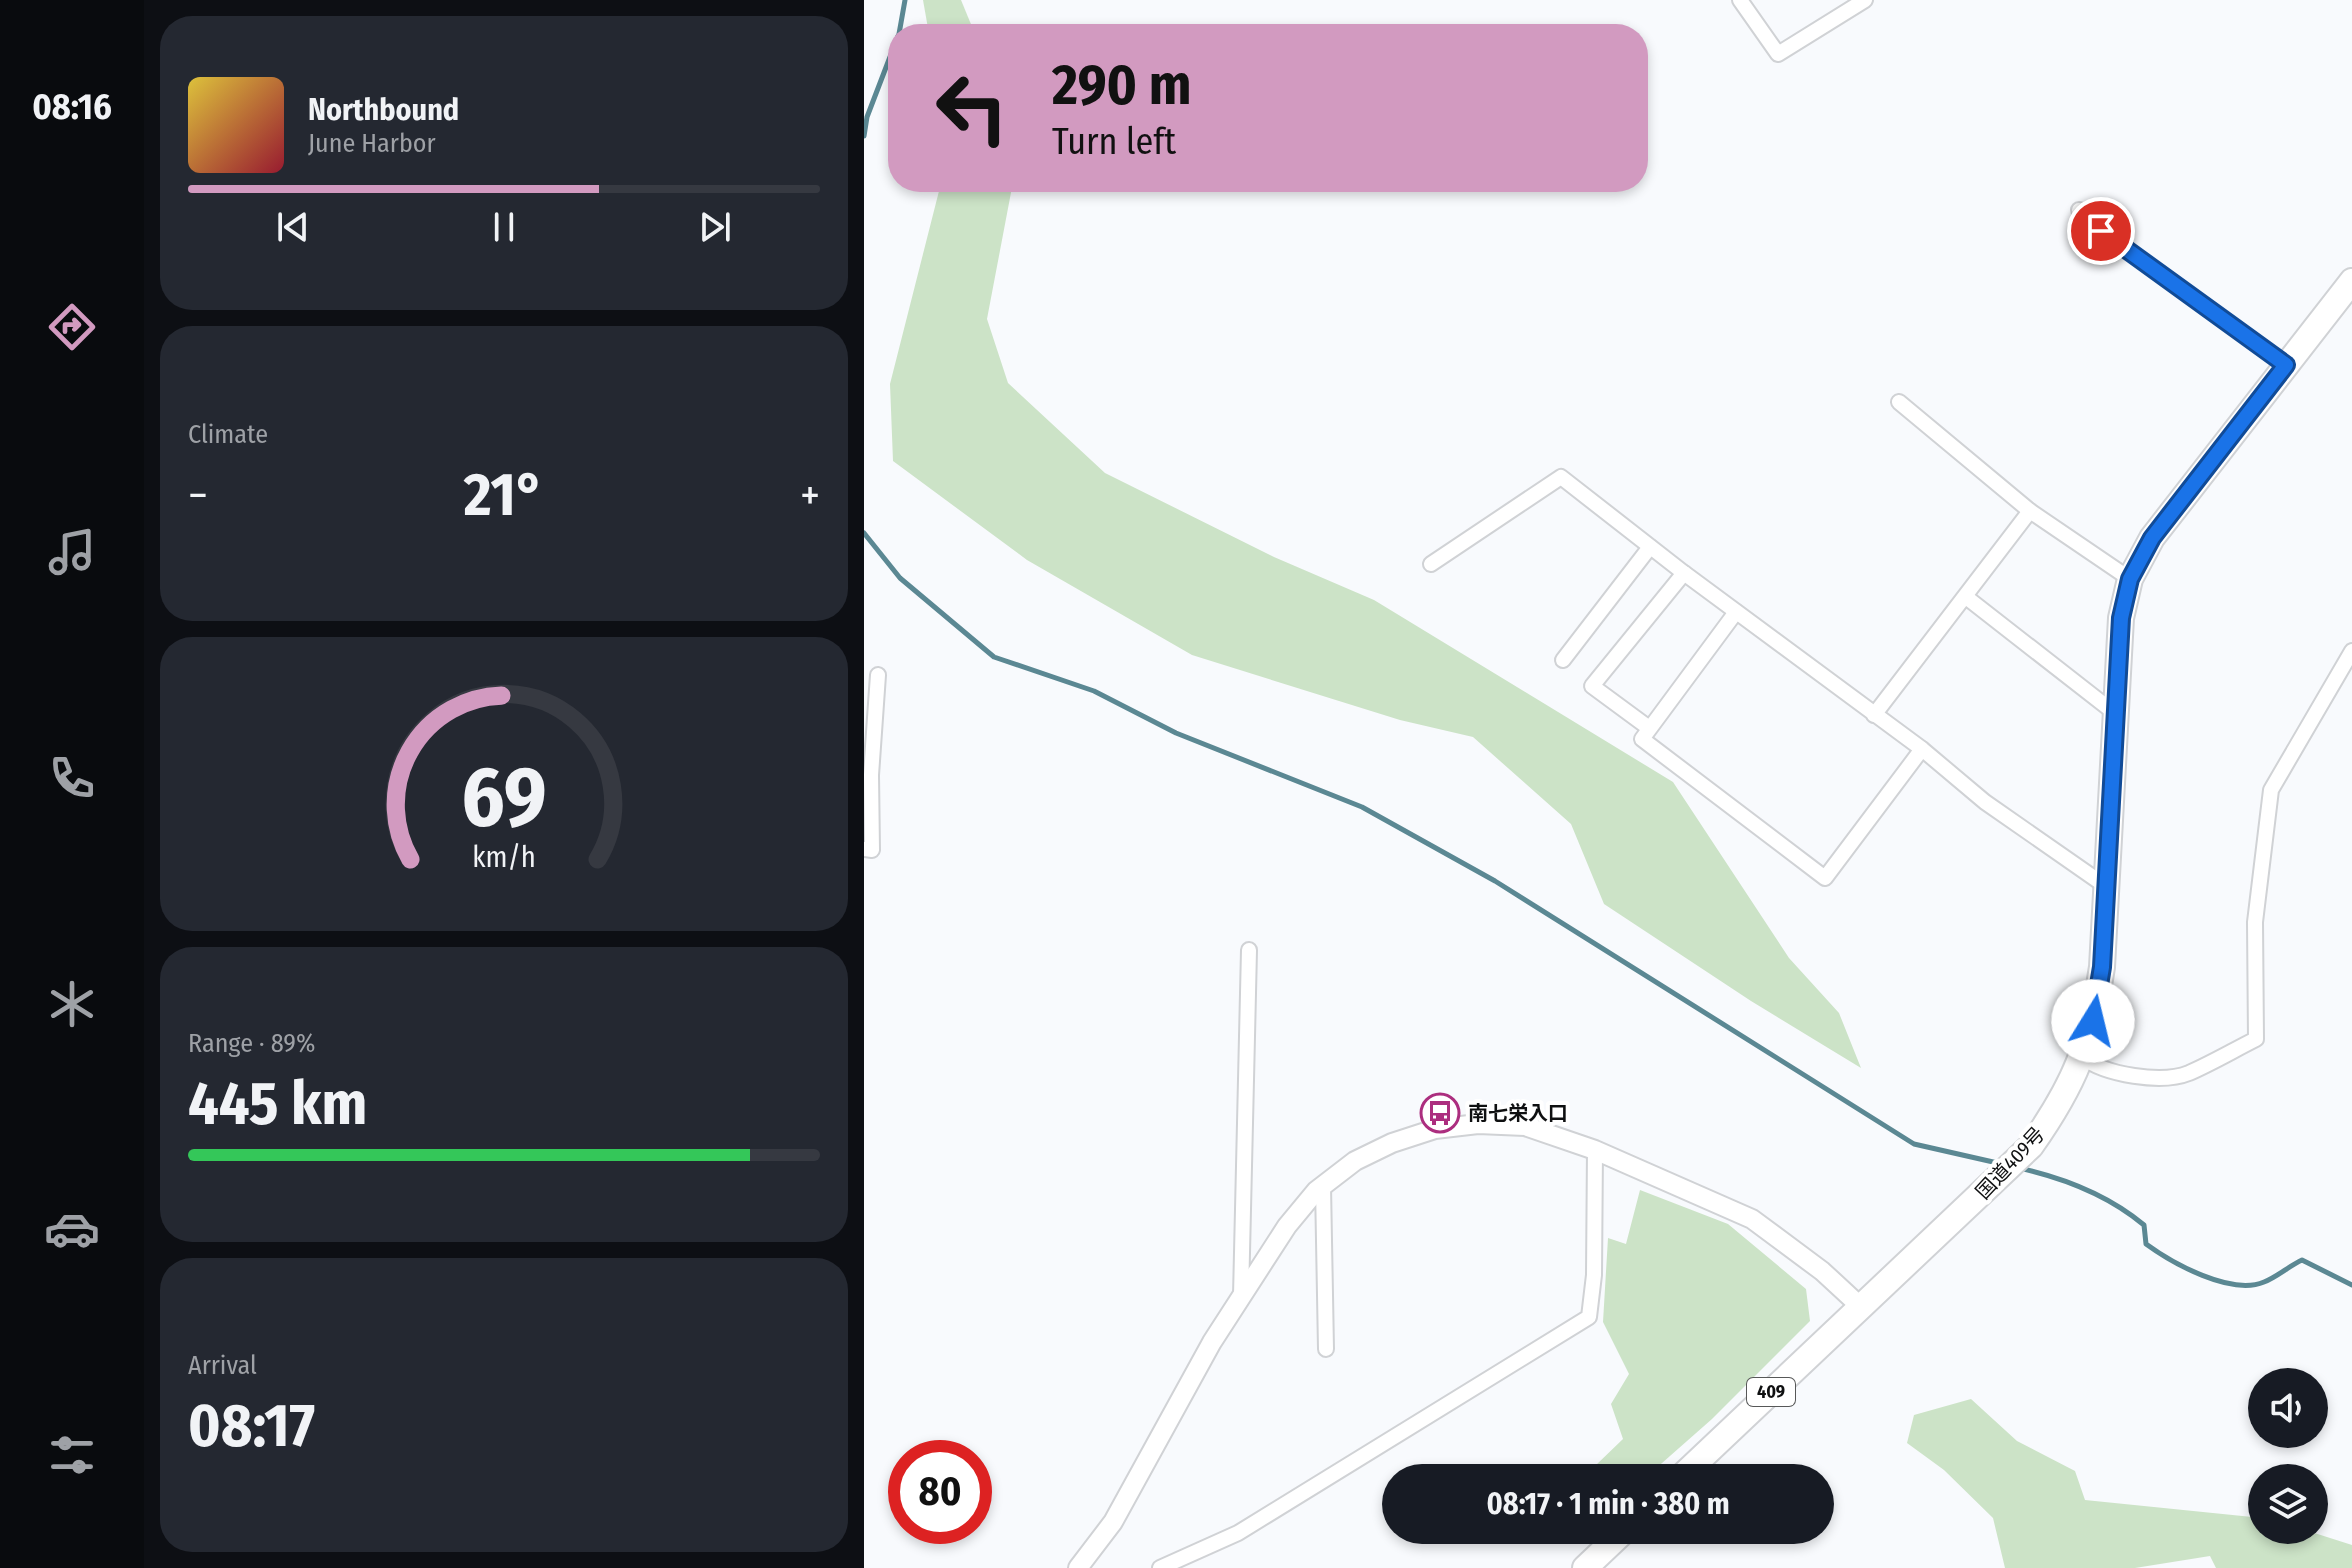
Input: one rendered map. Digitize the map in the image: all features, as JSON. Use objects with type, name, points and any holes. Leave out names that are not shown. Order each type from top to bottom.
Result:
[{"type":"highway","name":"国道409号","points":[[1695,1464],[2031,1146],[2070,1086],[2093,1021],[2102,967],[2121,618],[2130,579],[2152,538],[2352,281]]},
{"type":"highway","points":[[1585,1568],[1610,1544]]},
{"type":"street","points":[[1740,0],[1778,54],[1865,0]]},
{"type":"street","points":[[2079,210],[2101,231],[2286,365]]},
{"type":"street","points":[[1899,402],[2030,511],[2130,579]]},
{"type":"street","points":[[1431,564],[1561,477],[1684,573],[1922,749],[1985,802],[2107,887]]},
{"type":"street","points":[[1874,715],[2030,511]]},
{"type":"street","points":[[1563,660],[1650,547]]},
{"type":"street","points":[[1649,728],[1592,686],[1684,573]]},
{"type":"street","points":[[1966,597],[2116,714]]},
{"type":"street","points":[[1736,612],[1642,739],[1825,878],[1922,749]]},
{"type":"street","points":[[2082,1057],[2107,1071],[2139,1077],[2186,1074],[2256,1039],[2255,922],[2271,790],[2352,651]]},
{"type":"street","points":[[864,849],[872,850],[868,774],[878,675]]},
{"type":"street","points":[[1241,1296],[1249,950]]},
{"type":"street","points":[[1078,1568],[1113,1522],[1212,1342],[1287,1226],[1323,1186],[1355,1161],[1392,1143],[1435,1129],[1478,1124],[1525,1126],[1595,1150],[1752,1219],[1822,1271],[1861,1307]]},
{"type":"street","points":[[1160,1568],[1238,1533],[1589,1317],[1594,1275],[1595,1150]]},
{"type":"street","points":[[1323,1186],[1326,1349]]},
{"type":"green space","points":[[923,0],[961,0],[971,24],[927,24]]},
{"type":"green space","points":[[939,192],[1011,192],[987,319],[1008,383],[1105,473],[1274,557],[1374,600],[1673,782],[1789,958],[1839,1013],[1861,1068],[1751,1001],[1604,904],[1571,824],[1473,737],[1400,720],[1192,655],[1027,560],[893,461],[890,384]]},
{"type":"green space","points":[[1640,1190],[1728,1224],[1806,1289],[1810,1321],[1712,1419],[1661,1464],[1597,1464],[1623,1439],[1611,1404],[1629,1374],[1603,1322],[1608,1238],[1626,1244]]},
{"type":"green space","points":[[1971,1399],[2017,1441],[2075,1471],[2085,1500],[2248,1517],[2248,1544],[2328,1544],[2328,1537],[2352,1545],[2352,1568],[2216,1568],[2210,1556],[2135,1568],[2005,1568],[1993,1518],[1944,1470],[1907,1443],[1914,1415]]},
{"type":"waterway","points":[[901,24],[905,0]]},
{"type":"waterway","points":[[864,136],[867,117],[888,62]]},
{"type":"waterway","points":[[864,533],[900,578],[994,657],[1094,691],[1176,733],[1362,807],[1495,881],[1914,1144],[2002,1164]]},
{"type":"waterway","points":[[2019,1168],[2069,1183],[2116,1205],[2144,1225],[2146,1244],[2171,1260],[2219,1281],[2235,1285],[2264,1282],[2302,1260],[2352,1285]]},
{"type":"place","name":"南七栄入口","points":[[1440,1113]]},
{"type":"route","points":[[2093,1021],[2102,967],[2121,618],[2130,579],[2152,538],[2286,365],[2101,231]]}]
